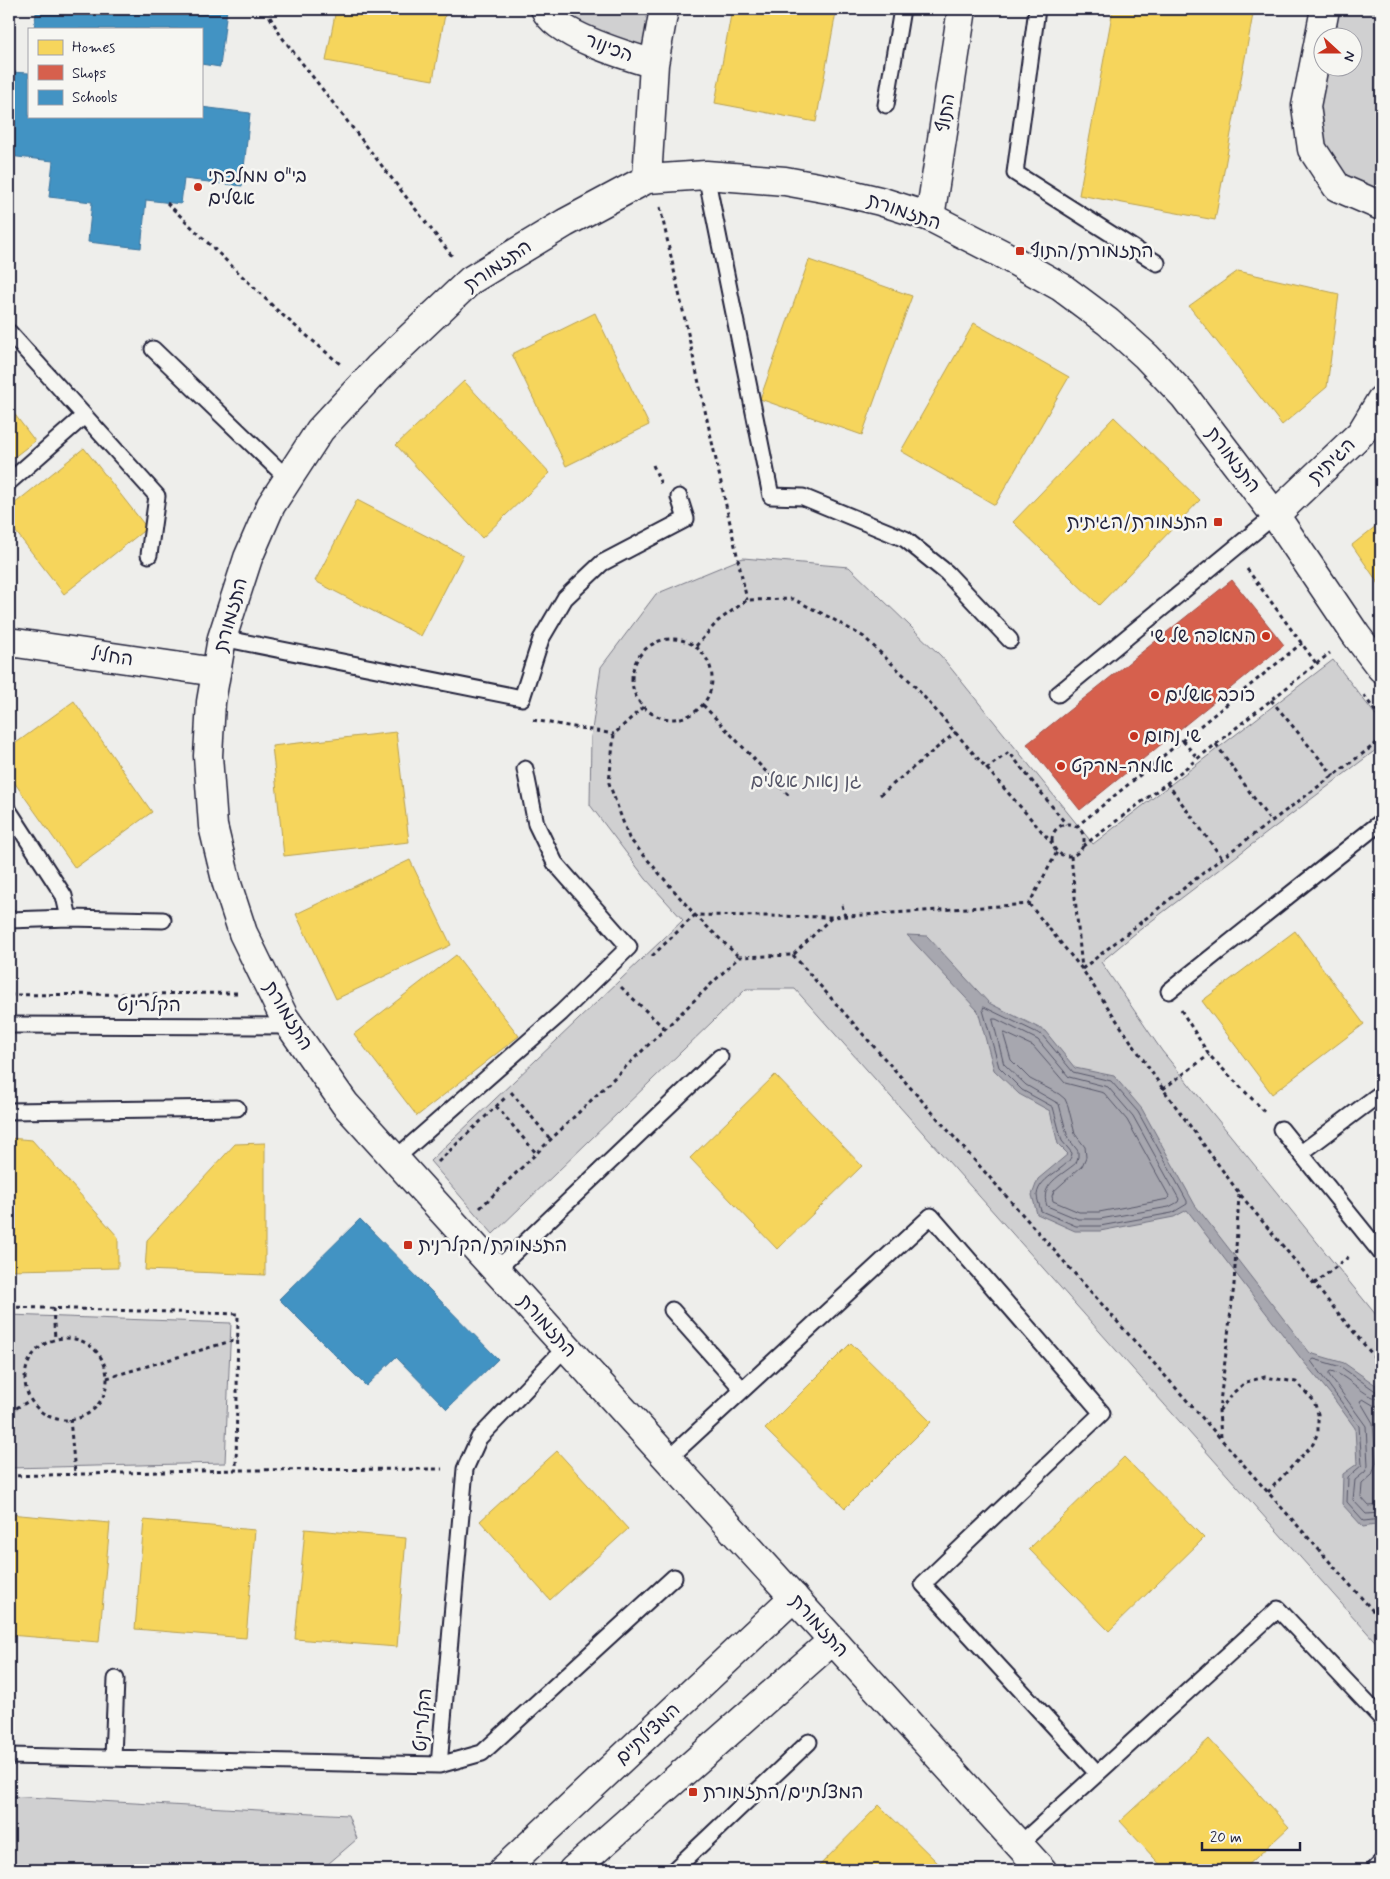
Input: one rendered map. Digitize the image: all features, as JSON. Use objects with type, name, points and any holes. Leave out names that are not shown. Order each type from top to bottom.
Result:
[{"type":"street","name":"הכינור","points":[[545,9],[548,16],[575,34],[606,49],[654,64]]},
{"type":"street","name":"הכינור","points":[[650,178],[654,64],[664,9]]},
{"type":"street","name":"התוף","points":[[930,217],[962,9]]},
{"type":"street","points":[[1325,9],[1306,106],[1312,149],[1337,187],[1381,206]]},
{"type":"street","name":"התזמורת","points":[[1042,1870],[345,1104],[289,1026],[243,933],[227,884],[213,826],[208,756],[211,702],[222,638],[248,558],[271,505],[320,430],[363,384],[471,280],[565,222],[650,178],[706,175],[785,181],[880,201],[930,217],[1061,287],[1108,322],[1146,356],[1184,396],[1265,523],[1381,668]]},
{"type":"street","name":"הגיתית","points":[[1265,523],[1361,433],[1381,400]]},
{"type":"street","name":"החליל","points":[[9,642],[216,672]]},
{"type":"street","name":"המצילתיים","points":[[503,1870],[794,1597]]},
{"type":"street","points":[[573,1870],[833,1640]]},
{"type":"lane","points":[[886,105],[902,9]]},
{"type":"lane","points":[[1037,9],[1015,174],[1157,263]]},
{"type":"lane","points":[[706,175],[771,496],[803,497],[905,539],[947,573],[1010,640]]},
{"type":"lane","points":[[9,332],[157,496],[149,555]]},
{"type":"lane","points":[[153,349],[287,478]]},
{"type":"lane","points":[[9,482],[84,416]]},
{"type":"lane","points":[[222,638],[522,698],[541,639],[565,598],[602,562],[686,519],[679,497]]},
{"type":"lane","points":[[1058,694],[1265,523]]},
{"type":"lane","points":[[396,1158],[561,1013],[629,948],[555,863],[536,824],[525,769]]},
{"type":"lane","points":[[9,811],[64,896],[69,918]]},
{"type":"lane","points":[[1169,991],[1381,822]]},
{"type":"lane","points":[[9,920],[69,918],[163,920]]},
{"type":"lane","name":"הקלרינט","points":[[9,1025],[289,1026]]},
{"type":"lane","points":[[496,1270],[720,1057]]},
{"type":"lane","points":[[1301,1153],[1381,1093]]},
{"type":"lane","points":[[9,1111],[236,1108]]},
{"type":"lane","points":[[1281,1129],[1381,1253]]},
{"type":"lane","points":[[668,1459],[931,1216],[1102,1413],[923,1584],[1097,1773]]},
{"type":"lane","points":[[672,1310],[743,1390]]},
{"type":"lane","name":"הקלרינט","points":[[9,1756],[439,1765],[465,1469],[480,1438],[566,1347]]},
{"type":"lane","points":[[439,1765],[482,1754],[674,1577]]},
{"type":"lane","points":[[1018,1845],[1278,1609],[1381,1718]]},
{"type":"lane","points":[[113,1758],[116,1679]]},
{"type":"lane","points":[[674,1870],[809,1742]]},
{"type":"lane","points":[[1374,1870],[1381,1864]]},
{"type":"path","points":[[271,9],[270,17],[281,36],[471,280]]},
{"type":"path","points":[[650,178],[746,600]]},
{"type":"path","points":[[168,203],[279,312],[363,384]]},
{"type":"path","points":[[1265,523],[1265,551],[1246,568],[1316,663]]},
{"type":"path","points":[[696,646],[718,621],[746,600],[793,600],[864,636],[911,682],[956,732],[1057,852],[1071,856],[1168,783],[1316,663],[1356,635]]},
{"type":"path","points":[[671,638],[684,640],[696,646],[705,655],[711,667],[713,680],[710,694],[703,705],[692,714],[680,719],[666,719],[653,715],[643,707],[636,696],[632,682],[633,669],[647,647],[671,638]]},
{"type":"path","points":[[1076,826],[1302,643]]},
{"type":"path","points":[[1360,689],[1381,720]]},
{"type":"path","points":[[1272,700],[1334,776]]},
{"type":"path","points":[[703,705],[792,798]]},
{"type":"path","points":[[643,707],[614,734],[610,783],[629,838],[695,915],[739,957]]},
{"type":"path","points":[[880,795],[956,732]]},
{"type":"path","points":[[1082,969],[1222,858],[1381,740]]},
{"type":"path","points":[[1183,741],[1198,759]]},
{"type":"path","points":[[1216,744],[1271,822]]},
{"type":"path","points":[[986,769],[1009,752],[1066,824]]},
{"type":"path","points":[[1168,783],[1222,858]]},
{"type":"path","points":[[1052,844],[1053,833],[1066,824],[1076,826],[1083,835],[1083,846]]},
{"type":"path","points":[[1029,904],[1057,852]]},
{"type":"path","points":[[1071,856],[1082,969]]},
{"type":"path","points":[[695,915],[832,917],[1029,904]]},
{"type":"path","points":[[1029,904],[1082,969],[1163,1089],[1239,1193],[1381,1365]]},
{"type":"path","points":[[842,905],[845,916]]},
{"type":"path","points":[[459,1229],[739,957],[793,955],[832,917]]},
{"type":"path","points":[[793,955],[1381,1620]]},
{"type":"path","points":[[621,986],[665,1029]]},
{"type":"path","points":[[1169,991],[1209,1056],[1281,1129]]},
{"type":"path","points":[[9,995],[272,993]]},
{"type":"path","points":[[1163,1089],[1209,1056]]},
{"type":"path","points":[[511,1092],[551,1140]]},
{"type":"path","points":[[496,1106],[536,1153]]},
{"type":"path","points":[[1221,1438],[1219,1412],[1234,1284],[1239,1193]]},
{"type":"path","points":[[1314,1284],[1370,1240]]},
{"type":"path","points":[[9,1306],[238,1314],[236,1470]]},
{"type":"path","points":[[53,1308],[55,1339]]},
{"type":"path","points":[[69,1338],[82,1340],[94,1348],[102,1358],[107,1378],[102,1398],[94,1408],[83,1416],[57,1419],[45,1414],[31,1400],[27,1390],[25,1380],[27,1367],[33,1354],[43,1345],[55,1339],[69,1338]]},
{"type":"path","points":[[107,1378],[238,1339]]},
{"type":"path","points":[[1219,1412],[1233,1393],[1246,1382],[1266,1377],[1296,1382],[1314,1401],[1318,1414],[1318,1432],[1313,1444],[1268,1492]]},
{"type":"path","points":[[9,1412],[31,1400]]},
{"type":"path","points":[[70,1419],[75,1474]]},
{"type":"path","points":[[9,1476],[236,1470],[465,1469]]},
{"type":"green space","points":[[555,9],[655,9],[647,52],[610,40]]},
{"type":"green space","points":[[1337,9],[1381,9],[1381,191],[1344,175],[1325,142],[1318,109],[1324,78],[1362,78],[1362,28],[1334,28]]},
{"type":"green space","name":"גן נאות אשלים","points":[[743,558],[849,567],[941,656],[1093,844],[1333,660],[1381,722],[1381,746],[1137,932],[1101,962],[1162,1051],[1381,1321],[1381,1648],[795,989],[746,989],[493,1234],[430,1161],[683,920],[646,879],[590,805],[591,737],[601,667],[656,594]]},
{"type":"green space","points":[[9,1315],[231,1323],[225,1463],[9,1468]]},
{"type":"green space","points":[[9,1796],[348,1815],[357,1839],[321,1870],[21,1870],[9,1857]]},
{"type":"water","points":[[907,935],[927,936],[989,1003],[1045,1031],[1075,1068],[1114,1076],[1142,1109],[1195,1205],[1310,1353],[1344,1363],[1380,1388],[1381,1524],[1363,1527],[1342,1504],[1343,1474],[1357,1464],[1355,1428],[1187,1210],[1174,1217],[1100,1231],[1075,1231],[1037,1214],[1032,1195],[1038,1179],[1068,1154],[1058,1144],[1050,1111],[1019,1094],[994,1070],[978,1011]]},
{"type":"building: Homes","points":[[336,9],[446,9],[433,80],[326,61]]},
{"type":"building: Homes","points":[[732,9],[821,9],[836,12],[816,122],[715,103]]},
{"type":"building: Homes","points":[[1113,9],[1254,9],[1215,220],[1079,195]]},
{"type":"building: Homes","points":[[809,260],[912,296],[862,435],[760,399]]},
{"type":"building: Homes","points":[[1238,271],[1339,294],[1327,387],[1282,425],[1189,306]]},
{"type":"building: Homes","points":[[595,313],[649,425],[566,466],[512,354]]},
{"type":"building: Homes","points":[[974,323],[1069,377],[995,505],[901,451]]},
{"type":"building: Homes","points":[[464,381],[550,473],[482,538],[396,445]]},
{"type":"building: Homes","points":[[9,407],[35,441],[9,461]]},
{"type":"building: Homes","points":[[1114,417],[1200,500],[1099,605],[1013,522]]},
{"type":"building: Homes","points":[[84,448],[147,528],[64,594],[9,523],[9,508]]},
{"type":"building: Homes","points":[[357,500],[463,555],[421,636],[315,581]]},
{"type":"building: Homes","points":[[1381,522],[1381,587],[1352,545]]},
{"type":"building: Homes","points":[[74,701],[152,812],[75,868],[9,775],[9,748]]},
{"type":"building: Homes","points":[[396,732],[409,842],[284,856],[272,746]]},
{"type":"building: Homes","points":[[410,860],[451,945],[336,999],[296,914]]},
{"type":"building: Homes","points":[[1295,931],[1364,1024],[1272,1094],[1202,1001]]},
{"type":"building: Homes","points":[[456,955],[519,1036],[417,1116],[354,1034]]},
{"type":"building: Homes","points":[[775,1075],[862,1166],[777,1249],[690,1158]]},
{"type":"building: Homes","points":[[9,1138],[32,1140],[118,1237],[118,1268],[9,1270]]},
{"type":"building: Homes","points":[[265,1143],[265,1275],[145,1270],[147,1240],[235,1144]]},
{"type":"building: Homes","points":[[851,1343],[931,1422],[845,1508],[765,1429]]},
{"type":"building: Homes","points":[[557,1451],[628,1529],[550,1600],[480,1521]]},
{"type":"building: Homes","points":[[1124,1457],[1204,1538],[1109,1631],[1029,1549]]},
{"type":"building: Homes","points":[[9,1514],[110,1523],[99,1642],[9,1635]]},
{"type":"building: Homes","points":[[144,1520],[255,1530],[246,1638],[135,1629]]},
{"type":"building: Homes","points":[[305,1529],[406,1538],[397,1647],[295,1639]]},
{"type":"building: Homes","points":[[1209,1739],[1289,1827],[1243,1870],[1165,1870],[1120,1821]]},
{"type":"building: Homes","points":[[879,1805],[945,1870],[815,1870]]},
{"type":"building: Shops","name":"כוכב אשלים","points":[[1232,580],[1284,645],[1080,810],[1027,744]]},
{"type":"building: Schools","points":[[69,9],[227,9],[220,67],[202,64],[202,28],[34,28],[36,13]]},
{"type":"building: Schools","points":[[9,72],[28,73],[28,118],[202,118],[202,107],[250,113],[242,186],[184,179],[181,204],[146,200],[141,248],[88,242],[92,202],[49,197],[53,161],[9,156]]},
{"type":"building: Schools","points":[[360,1219],[498,1359],[447,1409],[396,1357],[366,1386],[279,1299]]},
{"type":"place","name":"בי\"ס ממלכתי אשלים","points":[[198,187]]},
{"type":"place","name":"התזמורת/התוף","points":[[1020,251]]},
{"type":"place","name":"התזמורת/הגיתית","points":[[1218,522]]},
{"type":"place","name":"המאפה של שי","points":[[1266,636]]},
{"type":"place","name":"כוכב אשלים","points":[[1155,695]]},
{"type":"place","name":"שי נחום","points":[[1134,736]]},
{"type":"place","name":"אלמה-מרקט","points":[[1061,766]]},
{"type":"place","name":"התזמורת/הקלרנית","points":[[408,1245]]},
{"type":"place","name":"המצלתיים/התזמורת","points":[[693,1792]]}]
